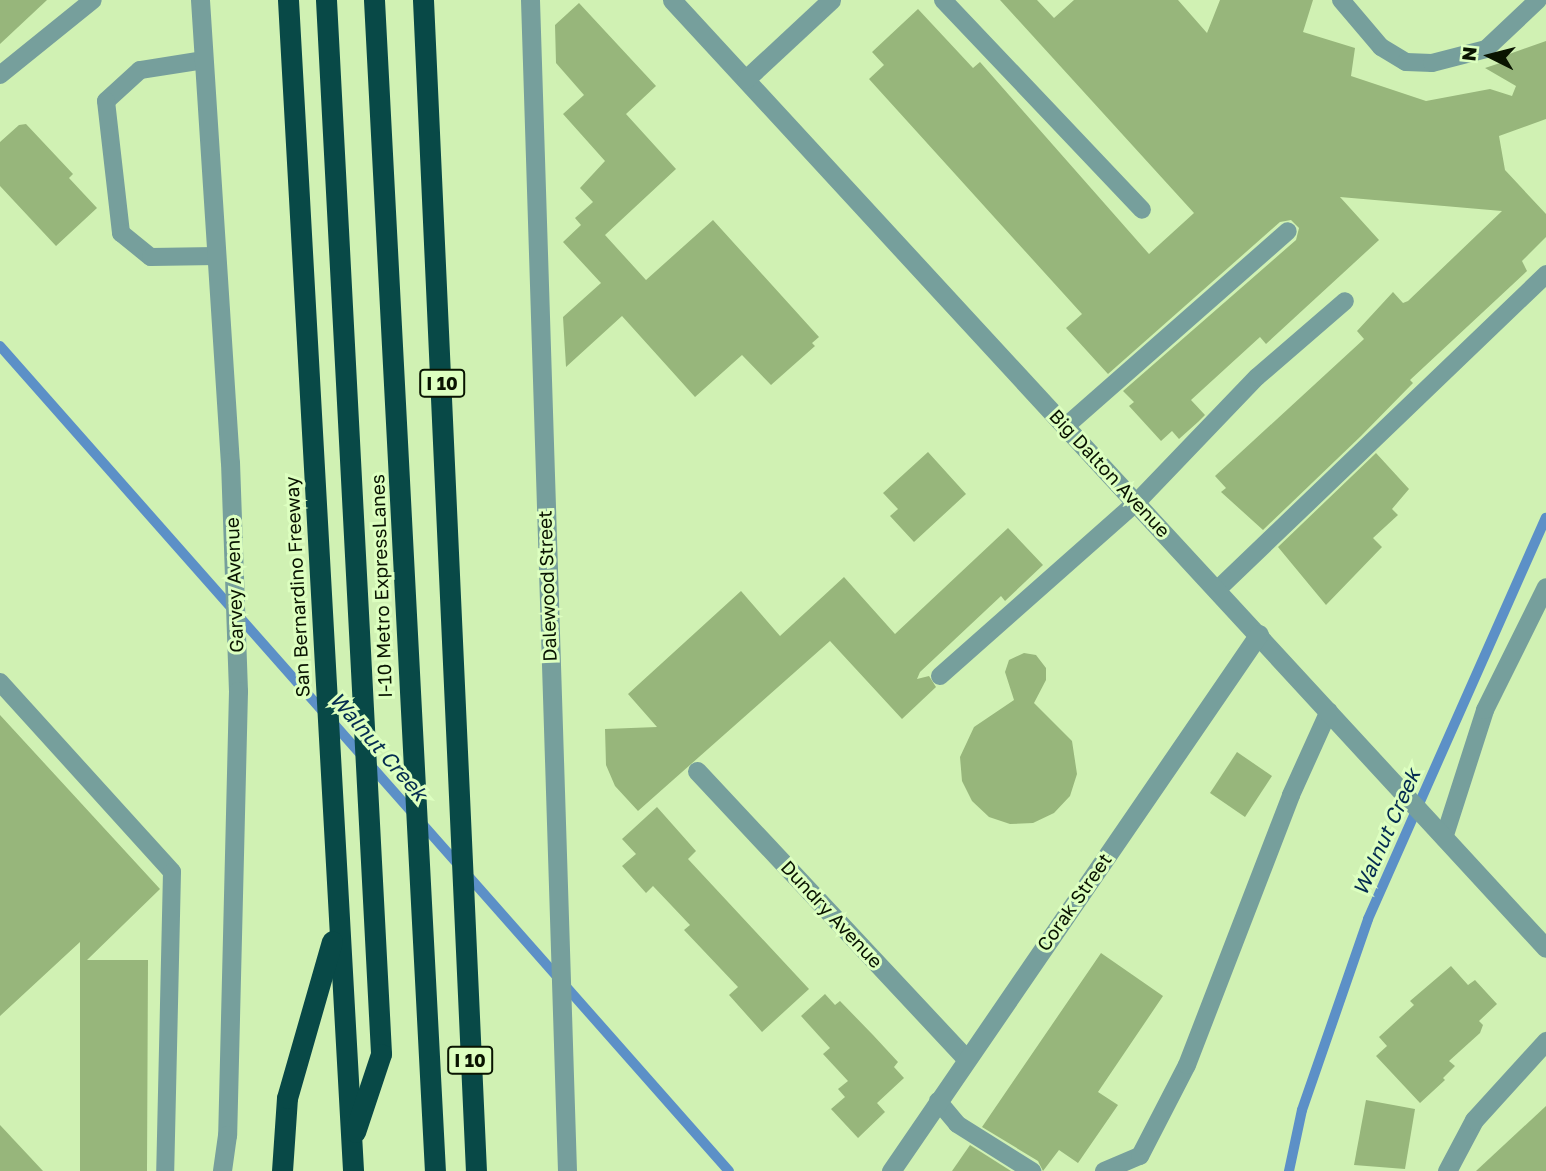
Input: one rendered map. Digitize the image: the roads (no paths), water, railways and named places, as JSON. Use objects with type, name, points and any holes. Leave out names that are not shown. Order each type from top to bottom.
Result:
[{"type":"highway","name":"San Bernardino Freeway","points":[[288,0],[337,926],[353,1171]]},
{"type":"highway","name":"I-10 Metro ExpressLanes","points":[[326,0],[381,1054],[352,1141]]},
{"type":"highway","name":"I-10 Metro ExpressLanes","points":[[374,0],[435,1171]]},
{"type":"highway","name":"I 10","points":[[423,0],[461,766],[464,948],[476,1171]]},
{"type":"highway","points":[[282,1171],[287,1098],[337,926]]},
{"type":"street","name":"Garvey Avenue","points":[[200,0],[230,462],[238,691],[227,1135],[222,1171]]},
{"type":"street","name":"Dalewood Street","points":[[530,0],[561,1060],[567,1171]]},
{"type":"street","name":"Big Dalton Avenue","points":[[672,0],[1218,589],[1546,948]]},
{"type":"street","points":[[746,79],[831,0]]},
{"type":"street","name":"Corak Street","points":[[891,1171],[1259,634]]},
{"type":"street","name":"Dundry Avenue","points":[[697,771],[966,1058]]},
{"type":"street","points":[[1447,1171],[1474,1120],[1546,1041]]},
{"type":"lane","points":[[0,75],[93,0]]},
{"type":"lane","points":[[943,0],[1142,210]]},
{"type":"lane","points":[[1341,0],[1381,47],[1406,62],[1432,63],[1486,49],[1538,0]]},
{"type":"lane","points":[[204,60],[140,70],[106,101],[121,233],[151,257],[216,256]]},
{"type":"lane","points":[[1066,426],[1288,231]]},
{"type":"lane","points":[[1218,589],[1546,274]]},
{"type":"lane","points":[[940,676],[1137,502],[1258,377],[1345,301]]},
{"type":"lane","points":[[1439,833],[1485,710],[1546,587]]},
{"type":"lane","points":[[0,682],[172,872],[166,1171]]},
{"type":"lane","points":[[1104,1171],[1140,1156],[1187,1065],[1290,795],[1329,711]]},
{"type":"lane","points":[[938,1101],[957,1124],[1032,1171]]},
{"type":"waterway","name":"Walnut Creek","points":[[0,346],[729,1171]]},
{"type":"waterway","name":"Walnut Creek","points":[[1289,1171],[1302,1110],[1368,919],[1546,518]]}]
